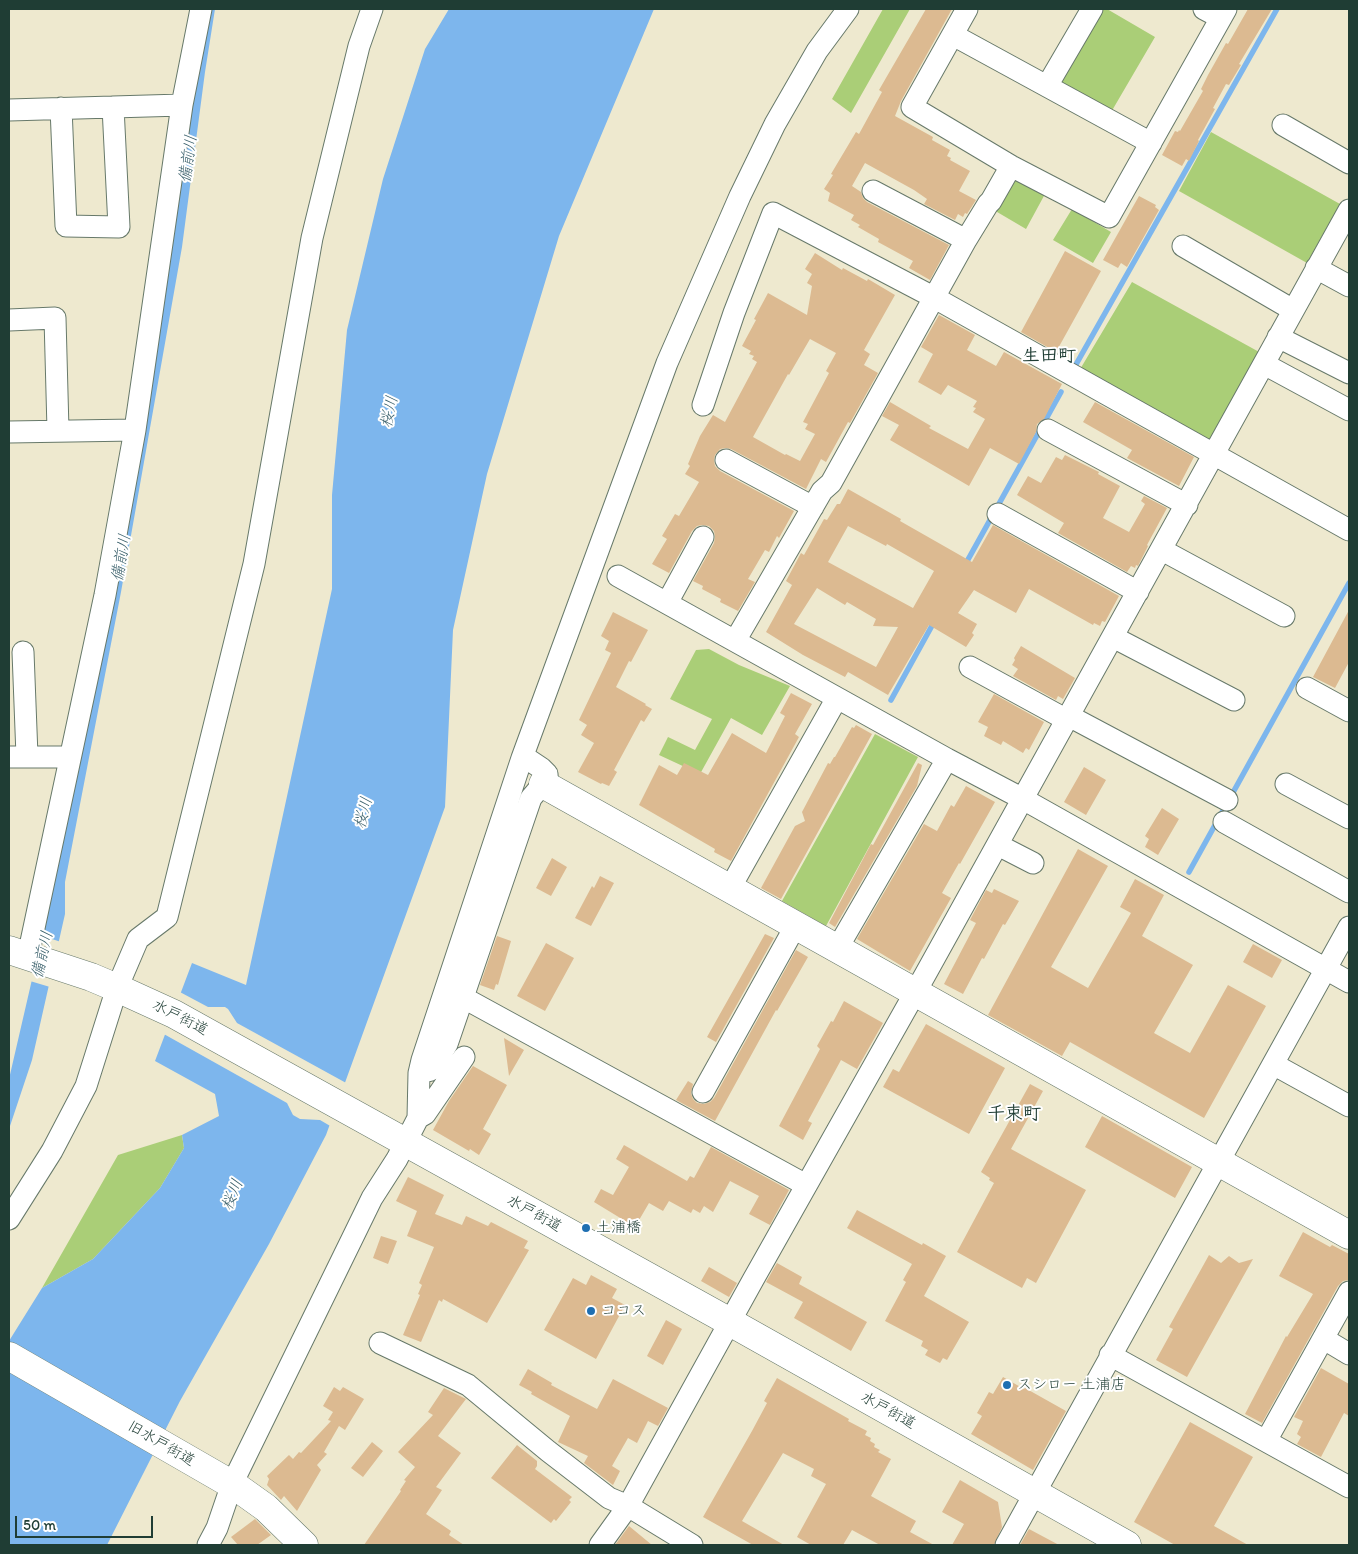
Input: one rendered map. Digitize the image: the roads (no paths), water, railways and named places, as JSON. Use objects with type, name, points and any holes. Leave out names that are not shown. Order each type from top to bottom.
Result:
[{"type":"main road","points":[[546,785],[1349,1235]]},
{"type":"main road","name":"水戸街道","points":[[24,955],[126,992],[210,1034],[730,1322],[1127,1545]]},
{"type":"main road","name":"旧水戸街道","points":[[9,1356],[226,1481],[266,1508],[304,1545]]},
{"type":"street","points":[[24,955],[105,595],[135,430],[182,105],[201,9]]},
{"type":"street","points":[[9,1219],[52,1151],[86,1086],[126,992],[138,939],[167,917],[254,564],[312,238],[359,46],[372,9]]},
{"type":"street","points":[[418,1118],[419,1073],[422,1060],[523,756],[670,354],[740,196],[775,124],[817,51],[848,9]]},
{"type":"street","points":[[967,9],[912,107],[1011,166],[1109,217],[1151,143],[1217,12]]},
{"type":"street","points":[[1047,86],[1092,9]]},
{"type":"street","points":[[952,34],[1151,143]]},
{"type":"street","points":[[9,110],[182,105]]},
{"type":"street","points":[[61,108],[66,226],[119,227],[113,107]]},
{"type":"street","points":[[1283,125],[1349,163]]},
{"type":"street","points":[[735,641],[822,491],[831,483],[966,240],[1011,166]]},
{"type":"street","points":[[873,191],[966,240]]},
{"type":"street","points":[[600,1545],[628,1506],[806,1185],[916,993],[1349,210]]},
{"type":"street","points":[[703,405],[734,313],[773,213],[935,298],[1349,530]]},
{"type":"street","points":[[1183,246],[1293,310]]},
{"type":"street","points":[[1316,268],[1349,286]]},
{"type":"street","points":[[9,320],[54,318],[58,430]]},
{"type":"street","points":[[1278,337],[1349,373]]},
{"type":"street","points":[[1264,364],[1349,410]]},
{"type":"street","points":[[9,432],[135,430]]},
{"type":"street","points":[[1048,430],[1187,504]]},
{"type":"street","points":[[726,460],[813,506]]},
{"type":"street","points":[[998,514],[1138,592]]},
{"type":"street","points":[[667,603],[703,537]]},
{"type":"street","points":[[1162,550],[1284,616]]},
{"type":"street","points":[[618,576],[947,760],[1023,799],[1349,982]]},
{"type":"street","points":[[1113,638],[1234,700]]},
{"type":"street","points":[[23,652],[18,756],[70,757]]},
{"type":"street","points":[[970,668],[1226,800]]},
{"type":"street","points":[[1308,688],[1349,711]]},
{"type":"street","points":[[730,888],[837,698]]},
{"type":"street","points":[[419,1073],[431,1070],[447,1044],[531,798],[546,785],[547,774],[523,756]]},
{"type":"street","points":[[837,949],[947,760]]},
{"type":"street","points":[[1286,784],[1349,818]]},
{"type":"street","points":[[1224,822],[1349,892]]},
{"type":"street","points":[[998,845],[1033,863]]},
{"type":"street","points":[[703,1092],[796,925]]},
{"type":"street","points":[[1006,1545],[1349,927]]},
{"type":"street","points":[[464,998],[806,1185]]},
{"type":"street","points":[[208,1545],[218,1528],[226,1481],[352,1239],[398,1138],[418,1118],[425,1114],[464,1057]]},
{"type":"street","points":[[1273,1064],[1349,1106]]},
{"type":"street","points":[[1266,1441],[1349,1292]]},
{"type":"street","points":[[1324,1339],[1349,1354]]},
{"type":"street","points":[[380,1343],[468,1385],[609,1498],[628,1506],[692,1545]]},
{"type":"street","points":[[1110,1355],[1349,1487]]},
{"type":"water","name":"備前川","points":[[205,9],[215,9],[182,247],[121,592],[65,882],[65,914],[32,1060],[9,1129],[9,1079],[55,880],[111,590]]},
{"type":"water","name":"桜川","points":[[449,9],[654,9],[559,236],[487,474],[453,630],[445,807],[326,1135],[269,1244],[180,1401],[107,1545],[9,1545],[9,1341],[42,1288],[93,1259],[160,1188],[184,1148],[182,1135],[219,1116],[215,1094],[155,1061],[192,963],[246,985],[332,589],[332,495],[347,330],[383,179],[425,49]]},
{"type":"waterway","points":[[1074,368],[1277,9]]},
{"type":"waterway","points":[[965,565],[1061,392]]},
{"type":"waterway","points":[[1189,872],[1349,583]]},
{"type":"waterway","points":[[891,700],[934,622]]},
{"type":"place","name":"土浦橋","points":[[586,1228]]},
{"type":"place","name":"ココス","points":[[591,1311]]},
{"type":"place","name":"スシロー 土浦店","points":[[1007,1385]]},
{"type":"district","name":"生田町","points":[[1049,356]]},
{"type":"district","name":"千束町","points":[[1014,1114]]}]
